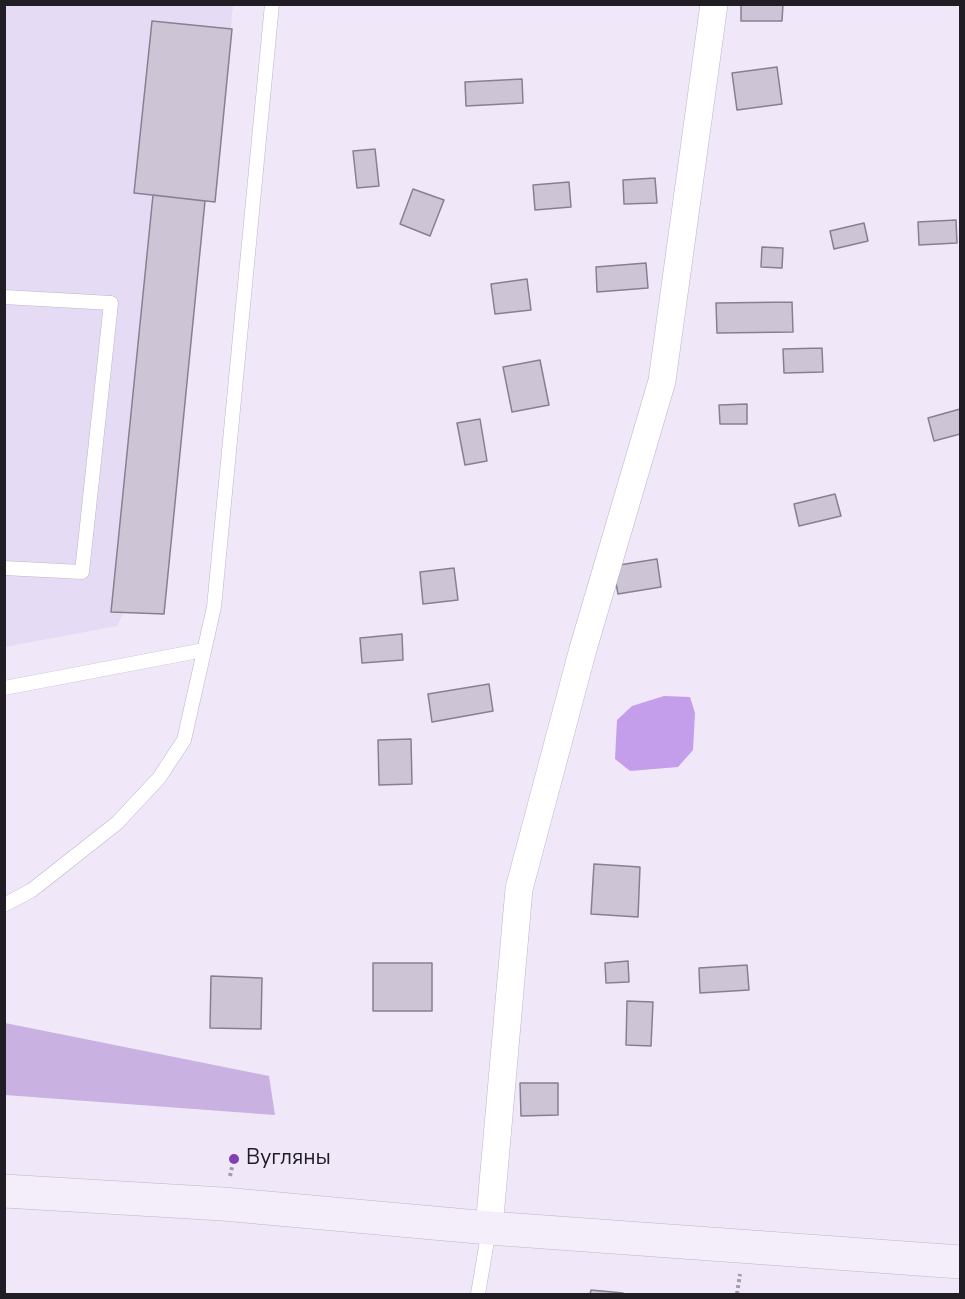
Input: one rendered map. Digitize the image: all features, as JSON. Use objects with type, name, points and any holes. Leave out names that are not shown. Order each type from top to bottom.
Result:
[{"type":"main road","points":[[4,1191],[224,1204],[489,1228],[960,1262]]},
{"type":"street","points":[[489,1228],[519,889],[583,649],[662,381],[714,4]]},
{"type":"lane","points":[[4,905],[32,890],[117,823],[159,778],[184,740],[214,607],[272,4]]},
{"type":"lane","points":[[4,297],[111,303],[82,572],[4,568]]},
{"type":"lane","points":[[4,688],[204,650]]},
{"type":"lane","points":[[478,1294],[489,1228]]},
{"type":"shaded area","points":[[5,5],[233,5],[215,202],[205,201],[124,612],[117,626],[5,647]]},
{"type":"shaded area","points":[[664,696],[690,697],[695,713],[693,750],[678,767],[630,771],[615,759],[617,720],[632,706]]},
{"type":"shaded area","points":[[5,1023],[269,1076],[275,1115],[5,1095]]},
{"type":"building","points":[[741,4],[783,4],[782,21],[741,21]]},
{"type":"building","points":[[152,21],[232,29],[215,202],[134,193]]},
{"type":"building","points":[[777,67],[782,104],[737,110],[732,73]]},
{"type":"building","points":[[522,79],[523,103],[466,106],[465,82]]},
{"type":"building","points":[[375,149],[379,186],[357,188],[353,151]]},
{"type":"building","points":[[655,178],[657,203],[624,204],[623,180]]},
{"type":"building","points":[[569,182],[571,207],[535,210],[533,185]]},
{"type":"building","points":[[413,189],[444,200],[430,236],[400,224]]},
{"type":"building","points":[[153,195],[205,201],[164,614],[111,612]]},
{"type":"building","points":[[956,220],[957,243],[919,245],[918,222]]},
{"type":"building","points":[[864,223],[868,241],[834,249],[830,231]]},
{"type":"building","points":[[762,247],[783,248],[782,268],[761,267]]},
{"type":"building","points":[[646,263],[648,288],[597,292],[596,267]]},
{"type":"building","points":[[527,279],[531,310],[495,314],[491,284]]},
{"type":"building","points":[[792,302],[793,332],[717,333],[716,303]]},
{"type":"building","points":[[822,348],[823,372],[784,373],[783,349]]},
{"type":"building","points":[[540,360],[549,405],[512,412],[503,367]]},
{"type":"building","points":[[747,404],[747,424],[720,424],[719,405]]},
{"type":"building","points":[[960,409],[960,434],[934,441],[928,418]]},
{"type":"building","points":[[480,419],[487,461],[465,465],[457,423]]},
{"type":"building","points":[[835,494],[841,516],[799,526],[794,504]]},
{"type":"building","points":[[657,559],[661,587],[618,594],[613,566]]},
{"type":"building","points":[[454,568],[458,600],[423,604],[420,572]]},
{"type":"building","points":[[402,634],[403,660],[362,663],[360,638]]},
{"type":"building","points":[[489,684],[493,711],[432,722],[428,694]]},
{"type":"building","points":[[411,739],[412,784],[379,785],[378,740]]},
{"type":"building","points":[[594,864],[640,867],[638,917],[591,914]]},
{"type":"building","points":[[628,961],[629,982],[606,983],[605,963]]},
{"type":"building","points":[[373,963],[432,963],[432,1011],[373,1011]]},
{"type":"building","points":[[747,965],[749,990],[700,993],[699,968]]},
{"type":"building","points":[[211,976],[262,978],[261,1029],[210,1028]]},
{"type":"building","points":[[627,1001],[653,1002],[651,1046],[626,1045]]},
{"type":"building","points":[[520,1083],[558,1083],[558,1115],[521,1116]]},
{"type":"building","points":[[591,1290],[623,1293],[623,1294],[590,1294]]},
{"type":"place","name":"Вугляны","points":[[234,1159]]}]
